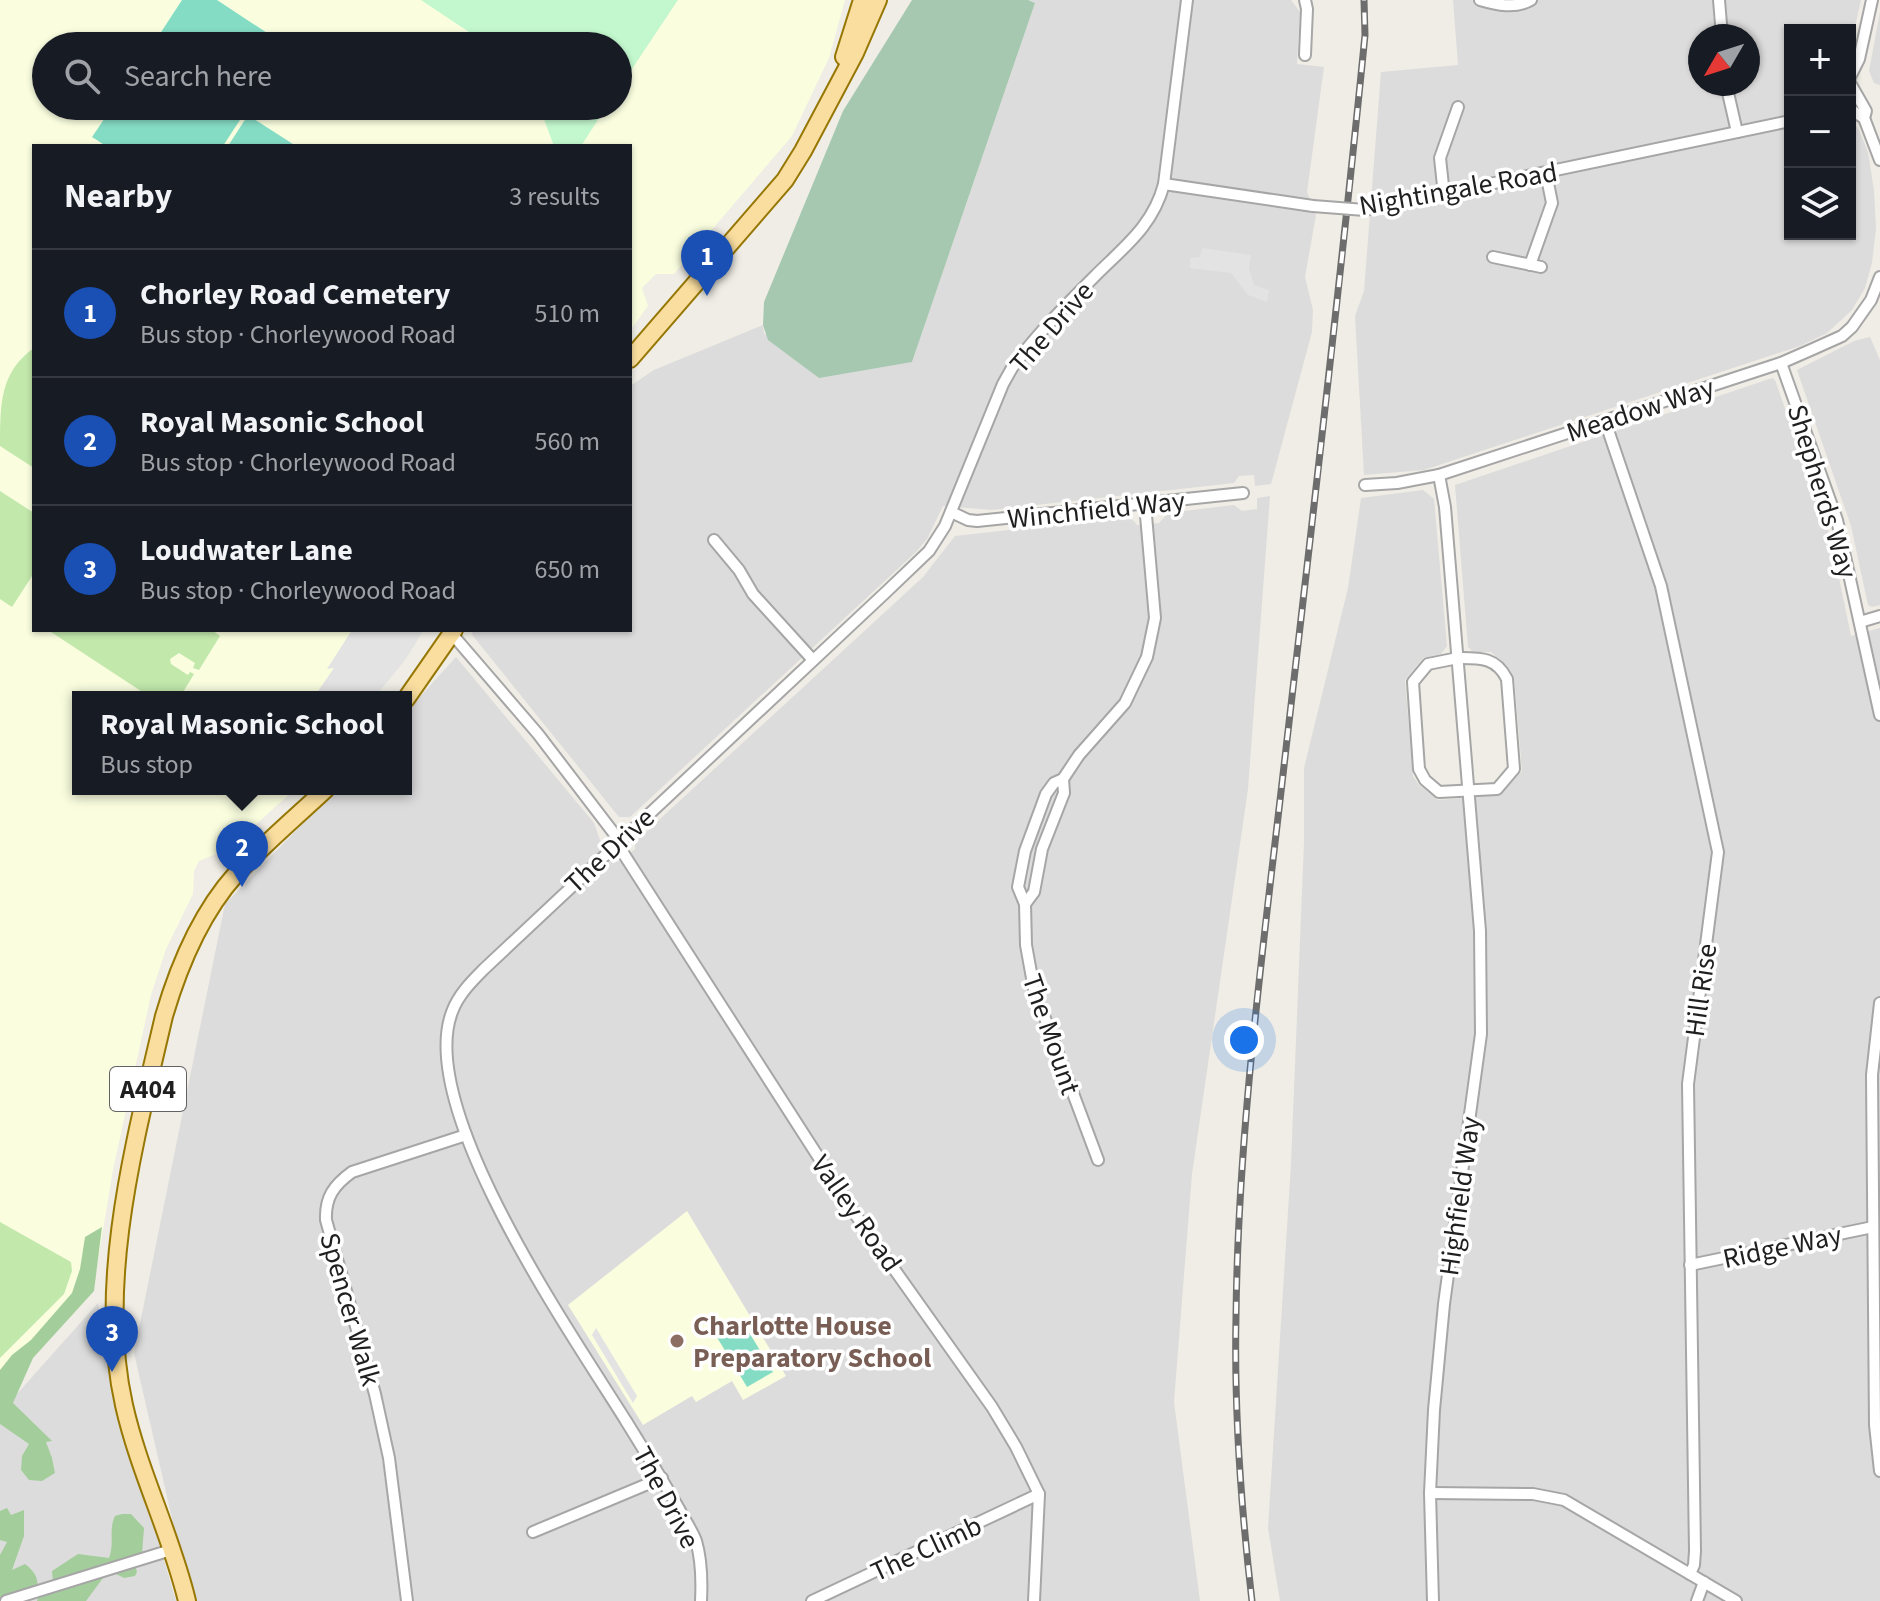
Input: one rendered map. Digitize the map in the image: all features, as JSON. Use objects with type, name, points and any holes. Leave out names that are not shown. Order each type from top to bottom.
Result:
[{"type":"main road","points":[[839,78],[862,0]]},
{"type":"main road","points":[[632,357],[785,180],[855,53],[878,0]]},
{"type":"main road","points":[[412,691],[453,632]]},
{"type":"main road","name":"A404","points":[[187,1601],[124,1404],[113,1302],[116,1265],[138,1136],[174,980],[192,939],[216,900],[237,874],[320,795]]},
{"type":"street","points":[[1164,184],[1187,0]]},
{"type":"street","points":[[1305,0],[1305,55]]},
{"type":"street","points":[[1480,0],[1508,6],[1531,0]]},
{"type":"street","points":[[1719,0],[1721,24]]},
{"type":"street","points":[[1856,65],[1872,0]]},
{"type":"street","points":[[1856,94],[1866,111],[1864,118]]},
{"type":"street","points":[[1729,96],[1737,132]]},
{"type":"street","points":[[1444,195],[1440,158],[1458,107]]},
{"type":"street","points":[[1856,113],[1864,118],[1880,160]]},
{"type":"street","name":"Nightingale Road","points":[[1164,184],[1313,206],[1365,210],[1784,122]]},
{"type":"street","points":[[1530,265],[1552,203],[1546,173]]},
{"type":"street","name":"The Drive","points":[[701,1601],[700,1558],[695,1538],[662,1478],[507,1226],[466,1135],[450,1084],[447,1047],[452,1011],[470,983],[484,969],[929,551],[951,512],[1012,368],[1029,345],[1137,237],[1155,211],[1164,184]]},
{"type":"street","points":[[1493,257],[1541,267]]},
{"type":"street","name":"Meadow Way","points":[[1365,485],[1439,475],[1781,363],[1848,331],[1871,300],[1880,277]]},
{"type":"street","name":"Shepherds Way","points":[[1781,363],[1837,520],[1880,715]]},
{"type":"street","name":"Hill Rise","points":[[1605,421],[1661,586],[1718,852],[1689,1072],[1695,1551],[1690,1574]]},
{"type":"street","name":"Highfield Way","points":[[1433,1601],[1430,1493],[1444,1304],[1481,1034],[1480,931],[1445,507],[1439,475]]},
{"type":"street","name":"Winchfield Way","points":[[951,512],[977,521],[1243,493]]},
{"type":"street","name":"The Mount","points":[[1098,1160],[1034,989],[1026,945],[1025,904],[1018,887],[1025,851],[1046,794],[1054,783],[1063,779],[1079,755],[1125,703],[1147,657],[1155,618],[1145,504]]},
{"type":"street","points":[[714,540],[739,570],[753,594],[813,660]]},
{"type":"street","points":[[1860,622],[1880,616]]},
{"type":"street","name":"Valley Road","points":[[453,632],[538,734],[618,841],[855,1214],[992,1407],[1016,1447],[1039,1494],[1034,1601]]},
{"type":"street","points":[[1458,658],[1488,659],[1506,675],[1514,769],[1497,789],[1439,792],[1421,775],[1413,682],[1424,667],[1433,662],[1458,658]]},
{"type":"street","name":"The Mount","points":[[1025,904],[1034,892],[1042,849],[1064,793],[1063,779]]},
{"type":"street","points":[[1880,1003],[1872,1075],[1875,1425],[1880,1471]]},
{"type":"street","name":"Spencer Walk","points":[[407,1601],[389,1458],[375,1394],[326,1220],[326,1207],[329,1194],[338,1182],[352,1172],[466,1135]]},
{"type":"street","name":"Ridge Way","points":[[1690,1265],[1873,1227]]},
{"type":"street","points":[[533,1532],[662,1478]]},
{"type":"street","points":[[1430,1493],[1533,1494],[1564,1500],[1736,1601]]},
{"type":"street","name":"The Climb","points":[[812,1601],[1039,1494]]},
{"type":"street","points":[[6,1601],[33,1597],[171,1550]]},
{"type":"street","points":[[1697,1601],[1704,1582]]},
{"type":"shaded area","points":[[0,0],[845,0],[829,58],[792,136],[674,274],[656,274],[642,288],[648,306],[632,328],[632,144],[32,144],[32,632],[424,632],[380,691],[72,691],[72,795],[288,795],[229,849],[199,861],[194,871],[193,894],[166,949],[151,995],[113,1170],[95,1278],[0,1390]]},
{"type":"shaded area","points":[[912,0],[1028,0],[1035,3],[912,362],[819,378],[768,340],[763,325],[764,302],[843,111]]},
{"type":"shaded area","points":[[1028,0],[1291,0],[1300,12],[1297,64],[1324,67],[1307,192],[1316,215],[1305,277],[1313,310],[1312,332],[1271,484],[1255,486],[1254,475],[1239,476],[1234,483],[992,510],[943,506],[927,539],[916,552],[630,817],[619,817],[472,632],[632,632],[632,385],[654,370],[763,325],[764,334],[912,362],[1035,3]]},
{"type":"shaded area","points":[[1453,0],[1861,0],[1856,24],[1784,24],[1784,240],[1856,240],[1856,126],[1868,152],[1874,191],[1876,228],[1865,288],[1852,310],[1827,333],[1800,346],[1424,470],[1364,475],[1355,316],[1364,291],[1381,72],[1458,65]]},
{"type":"shaded area","points":[[1880,12],[1880,85],[1874,83],[1869,71]]},
{"type":"shaded area","points":[[1202,248],[1251,255],[1249,269],[1254,285],[1269,290],[1267,302],[1248,295],[1231,273],[1190,268],[1190,258],[1200,257]]},
{"type":"shaded area","points":[[1870,337],[1880,360],[1880,605],[1872,607],[1868,605],[1851,526],[1797,370],[1854,341]]},
{"type":"shaded area","points":[[1772,378],[1831,539],[1851,636],[1880,628],[1880,1601],[1280,1601],[1268,1528],[1291,1164],[1304,842],[1304,768],[1348,588],[1361,498],[1423,490],[1434,499],[1447,646],[1441,654],[1423,658],[1405,680],[1413,776],[1438,800],[1500,795],[1522,771],[1514,676],[1491,652],[1473,652],[1468,647],[1455,485]]},
{"type":"shaded area","points":[[1270,496],[1248,789],[1192,1174],[1174,1402],[1200,1601],[191,1601],[134,1353],[225,904],[330,795],[412,795],[412,705],[456,657],[594,823],[600,840],[618,862],[635,849],[635,842],[923,577],[955,536],[1124,517],[1137,525],[1159,523],[1168,513],[1234,505],[1242,511],[1257,509],[1257,498]]},
{"type":"shaded area","points":[[351,632],[423,632],[380,691],[318,691],[334,668],[327,669]]},
{"type":"shaded area","name":"Charlotte House Preparatory School","points":[[687,1211],[786,1376],[743,1400],[732,1381],[696,1402],[692,1396],[643,1425],[568,1305]]},
{"type":"shaded area","points":[[98,1303],[118,1404],[176,1601],[0,1601],[0,1413]]},
{"type":"shaded area","points":[[596,1328],[637,1396],[633,1403],[592,1335]]},
{"type":"green space","points":[[182,0],[217,0],[266,32],[161,32]]},
{"type":"green space","points":[[421,0],[678,0],[632,69],[632,32],[469,32]]},
{"type":"green space","points":[[104,120],[240,120],[224,144],[103,144],[92,137]]},
{"type":"green space","points":[[245,120],[256,120],[293,144],[229,144]]},
{"type":"green space","points":[[544,120],[598,120],[582,144],[553,144]]},
{"type":"green space","points":[[32,350],[32,467],[0,446],[4,390],[8,378]]},
{"type":"green space","points":[[0,491],[32,512],[32,576],[12,607],[0,599]]},
{"type":"green space","points":[[51,632],[215,632],[220,636],[199,670],[193,668],[195,663],[179,653],[170,659],[171,664],[188,675],[190,672],[194,674],[184,691],[141,691]]},
{"type":"green space","points":[[0,1222],[71,1262],[72,1271],[64,1294],[0,1358]]},
{"type":"green space","points":[[102,1227],[94,1291],[33,1358],[13,1403],[52,1441],[46,1442],[55,1473],[42,1481],[29,1480],[21,1470],[22,1456],[29,1444],[0,1424],[0,1370],[72,1293],[85,1237]]},
{"type":"green space","points":[[741,1319],[773,1372],[747,1387],[715,1334]]},
{"type":"green space","points":[[7,1508],[11,1515],[24,1510],[24,1536],[12,1570],[25,1564],[35,1574],[38,1590],[37,1595],[0,1601],[0,1555],[7,1542],[0,1540],[0,1511]]},
{"type":"green space","points":[[131,1514],[144,1528],[142,1554],[135,1564],[135,1576],[124,1578],[116,1574],[103,1578],[86,1601],[37,1601],[39,1594],[53,1583],[52,1571],[78,1554],[109,1558],[113,1521],[115,1516]]},
{"type":"railway","points":[[1252,1601],[1236,1388],[1241,1179],[1260,972],[1356,126],[1365,35],[1364,0]]},
{"type":"place","name":"Chorley Road Cemetery","points":[[707,296]]},
{"type":"place","name":"Royal Masonic School","points":[[242,887]]},
{"type":"place","name":"Charlotte House Preparatory School","points":[[677,1341]]},
{"type":"place","name":"Loudwater Lane","points":[[112,1372]]}]
